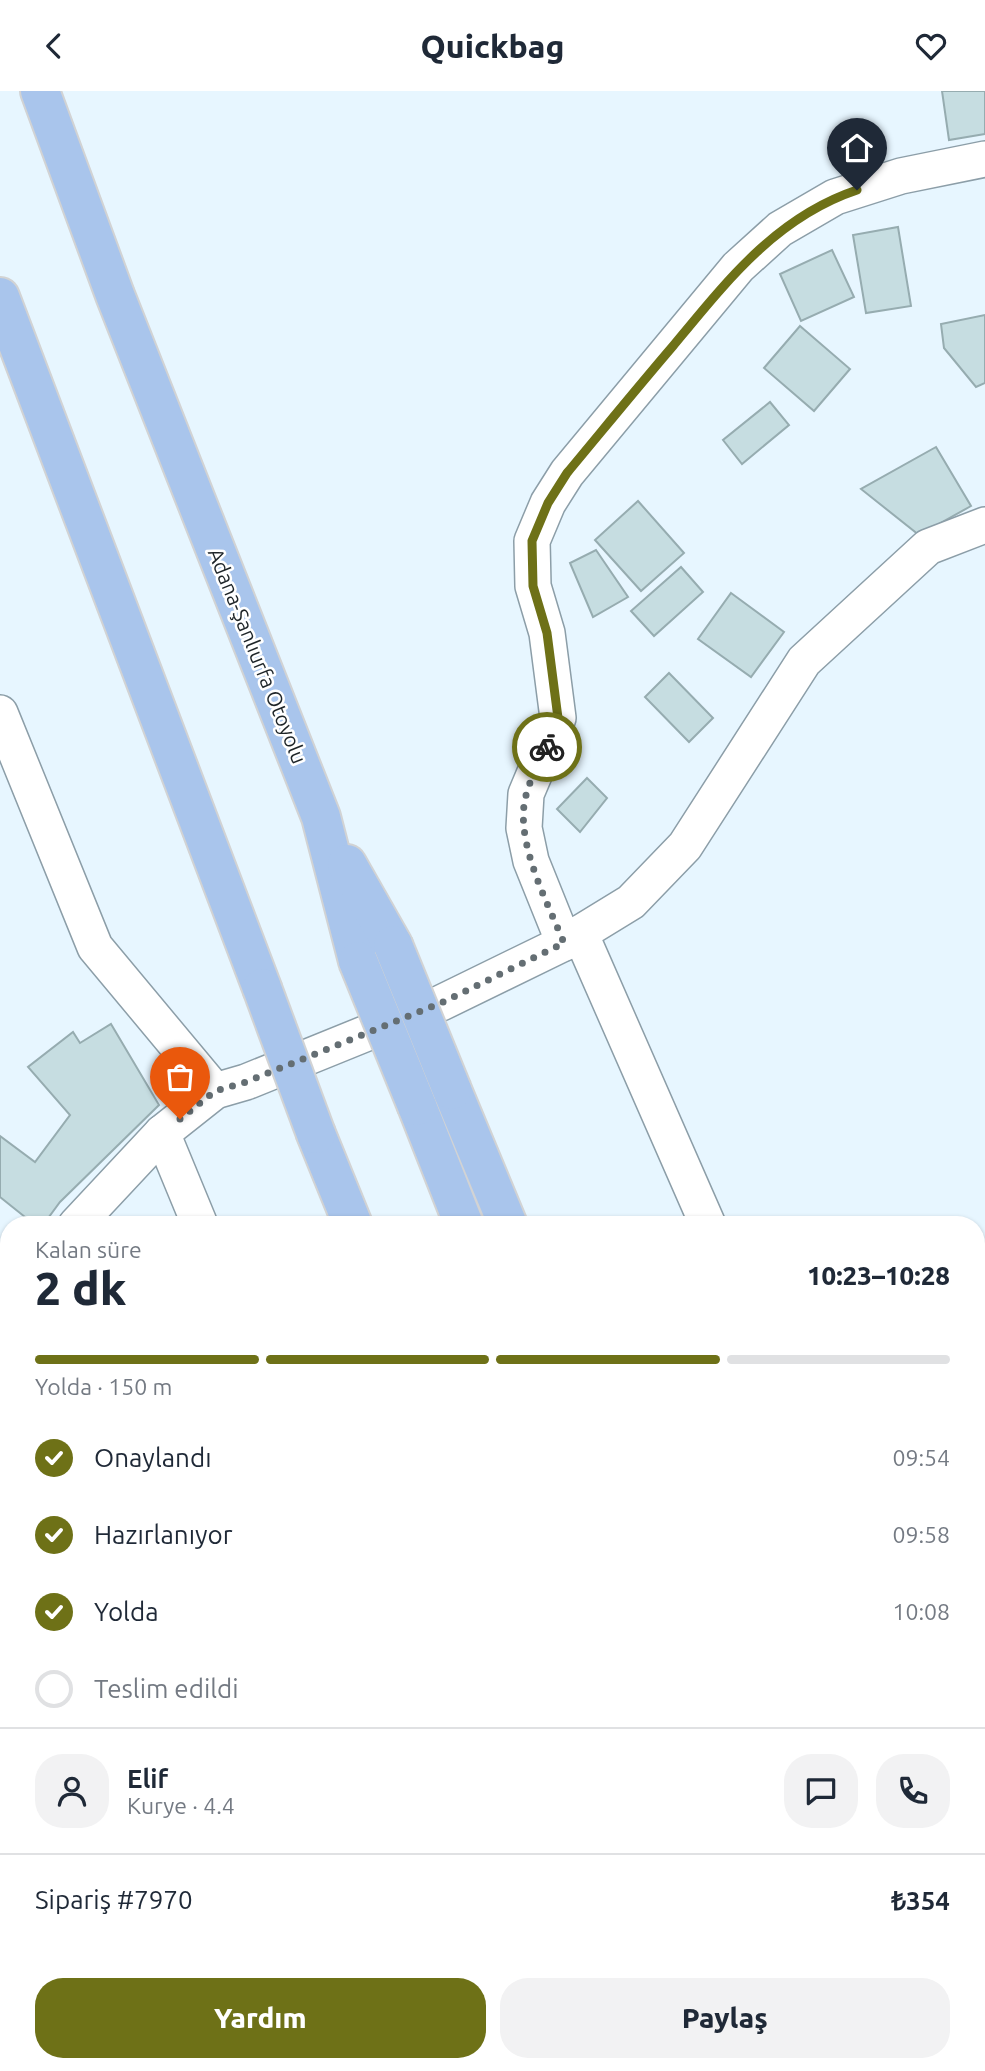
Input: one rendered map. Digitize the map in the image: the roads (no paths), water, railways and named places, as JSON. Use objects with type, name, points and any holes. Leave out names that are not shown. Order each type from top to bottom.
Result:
[{"type":"highway","name":"Adana-Şanlıurfa Otoyolu","points":[[40,91],[115,295],[321,817],[358,961],[460,1216]]},
{"type":"highway","points":[[0,297],[348,1216]]},
{"type":"highway","points":[[321,817],[393,945],[504,1216]]},
{"type":"street","points":[[704,1216],[572,938],[531,861],[524,828],[526,793],[558,718],[547,633],[533,586],[532,541],[548,503],[567,473],[738,267],[780,229],[835,197],[901,176],[985,159]]},
{"type":"street","points":[[84,1216],[162,1133],[215,1091],[246,1082],[441,1003],[572,938],[631,902],[684,846],[804,661],[928,547],[985,525]]},
{"type":"street","points":[[0,713],[95,947],[215,1091]]},
{"type":"street","points":[[162,1133],[196,1216]]}]
